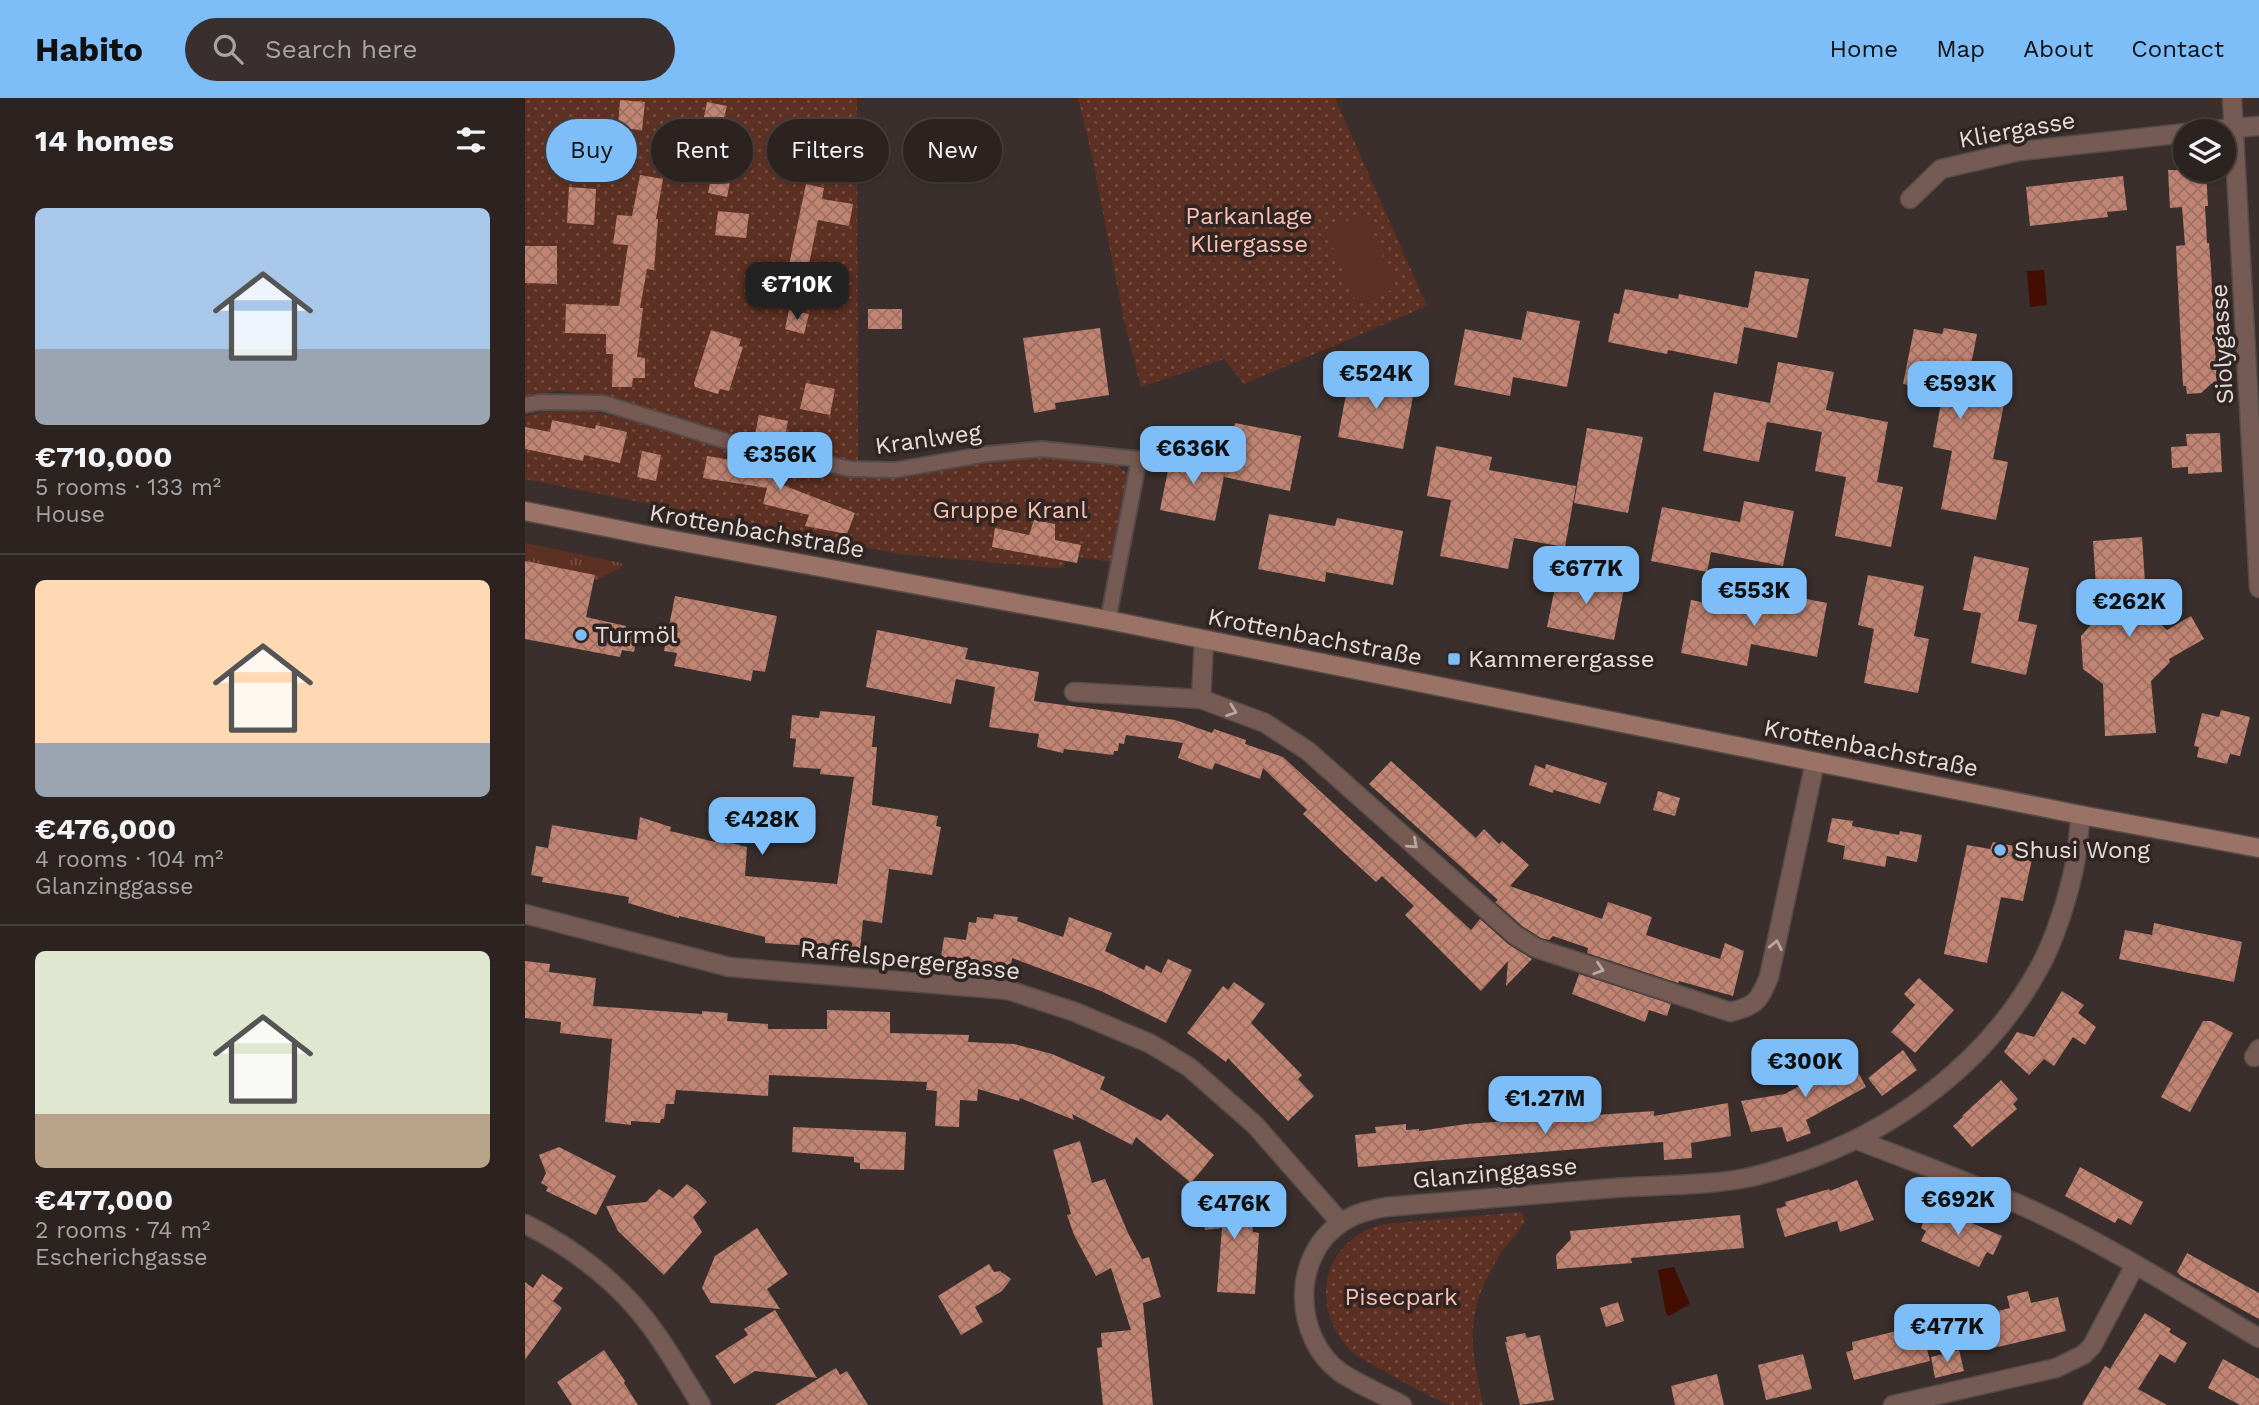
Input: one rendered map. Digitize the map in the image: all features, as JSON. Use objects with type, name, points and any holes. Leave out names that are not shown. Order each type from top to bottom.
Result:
[{"type":"main road","name":"Krottenbachstraße","points":[[525,511],[1108,620],[2081,815],[2259,848]]},
{"type":"street","name":"Siolygasse","points":[[2232,98],[2234,119]]},
{"type":"street","points":[[2236,128],[2259,126]]},
{"type":"street","name":"Kliergasse","points":[[1910,199],[1941,169],[2020,151],[2173,133]]},
{"type":"street","name":"Siolygasse","points":[[2236,147],[2259,588]]},
{"type":"street","points":[[1201,699],[1204,640]]},
{"type":"street","points":[[1074,692],[1201,699],[1265,723],[1308,751],[1515,935],[1536,948],[1730,1012],[1748,1008],[1760,999],[1769,977],[1815,762]]},
{"type":"street","name":"Glanzinggasse","points":[[1402,1405],[1340,1371],[1321,1350],[1309,1330],[1304,1308],[1308,1266],[1327,1234],[1360,1213],[1386,1206],[1747,1178],[1816,1157],[1857,1140],[1899,1116],[1951,1076],[2004,1019],[2021,996],[2040,967],[2063,908],[2075,865],[2081,815]]},
{"type":"street","name":"Raffelspergergasse","points":[[525,914],[729,967],[1008,990],[1075,1012],[1151,1044],[1189,1067],[1255,1125],[1341,1223]]},
{"type":"street","points":[[1857,1140],[2038,1213],[2136,1265],[2259,1338]]},
{"type":"street","points":[[525,1224],[555,1239],[608,1278],[657,1334],[701,1405]]},
{"type":"street","points":[[1893,1405],[2056,1368],[2083,1355],[2092,1346],[2136,1265]]},
{"type":"lane","name":"Kranlweg","points":[[525,405],[541,402],[603,403],[742,446],[851,469],[895,470],[987,454],[1042,449],[1073,450],[1139,459],[1108,620]]},
{"type":"green space","points":[[525,98],[857,98],[857,119],[767,119],[767,182],[857,182],[858,462],[740,440],[604,396],[559,391],[525,396]]},
{"type":"green space","name":"Parkanlage Kliergasse","points":[[1078,98],[1335,98],[1427,306],[1244,384],[1224,359],[1141,387],[1123,316]]},
{"type":"green space","points":[[1365,213],[1396,288],[1357,305],[1326,231]]},
{"type":"green space","name":"Gruppe Kranl","points":[[592,411],[750,454],[866,477],[915,475],[1005,458],[1041,456],[1113,462],[1128,474],[1111,562],[1073,556],[1065,559],[1064,567],[1053,568],[900,554],[525,479],[525,416],[543,412]]},
{"type":"green space","points":[[525,543],[622,563],[622,567],[597,580],[525,565]]},
{"type":"green space","name":"Pisecpark","points":[[1521,1212],[1525,1218],[1524,1222],[1501,1253],[1487,1278],[1475,1313],[1473,1346],[1483,1405],[1444,1403],[1357,1355],[1340,1337],[1331,1321],[1327,1304],[1329,1272],[1336,1256],[1363,1232],[1384,1224]]},
{"type":"shaded area","points":[[2044,270],[2047,305],[2030,307],[2027,271]]},
{"type":"shaded area","points":[[1674,1267],[1690,1304],[1669,1316],[1666,1313],[1658,1270]]},
{"type":"building","points":[[620,100],[645,102],[642,130],[637,130],[637,119],[619,119]]},
{"type":"building","points":[[707,102],[727,106],[724,119],[703,119]]},
{"type":"building","points":[[2168,170],[2173,170],[2173,182],[2207,182],[2208,206],[2205,206],[2217,384],[2211,384],[2201,393],[2187,394],[2186,386],[2183,386],[2176,246],[2185,245],[2182,207],[2170,208]]},
{"type":"building","points":[[640,175],[651,177],[651,182],[662,182],[656,219],[654,270],[647,269],[640,308],[643,308],[637,357],[645,358],[645,378],[633,378],[632,387],[612,387],[613,354],[606,354],[606,334],[565,333],[566,304],[619,306],[628,245],[613,244],[617,215],[632,216]]},
{"type":"building","points":[[2123,176],[2127,210],[2107,212],[2108,217],[2030,226],[2026,187]]},
{"type":"building","points":[[710,182],[730,182],[727,197],[708,193]]},
{"type":"building","points":[[806,184],[824,188],[822,199],[853,204],[849,226],[818,220],[808,269],[789,265]]},
{"type":"building","points":[[569,187],[596,189],[594,225],[567,223]]},
{"type":"building","points":[[718,211],[749,214],[746,238],[715,235]]},
{"type":"building","points":[[525,246],[557,246],[557,284],[525,283]]},
{"type":"building","points":[[1755,271],[1809,279],[1797,338],[1744,327],[1737,364],[1668,350],[1667,354],[1608,342],[1614,313],[1619,314],[1625,289],[1678,299],[1679,294],[1748,308]]},
{"type":"building","points":[[868,309],[902,309],[902,329],[868,329]]},
{"type":"building","points":[[789,310],[809,314],[804,334],[785,329]]},
{"type":"building","points":[[1527,311],[1580,321],[1567,387],[1513,377],[1510,396],[1454,385],[1465,329],[1521,340]]},
{"type":"building","points":[[1100,328],[1109,395],[1055,403],[1056,409],[1034,413],[1023,338]]},
{"type":"building","points":[[1944,328],[1977,334],[1965,396],[2004,404],[1993,459],[2008,462],[1996,520],[1941,509],[1952,451],[1933,447],[1943,392],[1903,384],[1914,329],[1942,334]]},
{"type":"building","points":[[711,330],[741,339],[739,346],[743,347],[729,391],[720,389],[718,394],[695,387],[694,383]]},
{"type":"building","points":[[1778,362],[1834,372],[1826,410],[1888,422],[1877,482],[1903,487],[1891,547],[1835,536],[1846,477],[1815,471],[1822,432],[1767,422],[1759,462],[1703,451],[1714,392],[1770,403]]},
{"type":"building","points":[[1350,373],[1415,386],[1403,449],[1338,437]]},
{"type":"building","points":[[806,383],[835,389],[830,415],[800,409]]},
{"type":"building","points":[[759,415],[788,421],[783,445],[754,439]]},
{"type":"building","points":[[552,420],[627,432],[620,463],[584,455],[583,461],[525,449],[525,427],[550,432]]},
{"type":"building","points":[[1235,423],[1301,436],[1290,491],[1224,477]]},
{"type":"building","points":[[1587,428],[1643,437],[1628,513],[1574,503]]},
{"type":"building","points":[[2220,433],[2222,472],[2188,474],[2188,467],[2172,468],[2171,447],[2187,446],[2186,434]]},
{"type":"building","points":[[1436,446],[1492,457],[1489,470],[1576,486],[1565,547],[1514,538],[1508,569],[1440,556],[1451,500],[1427,496]]},
{"type":"building","points":[[1172,450],[1227,461],[1215,521],[1160,510]]},
{"type":"building","points":[[642,451],[661,455],[656,481],[637,477]]},
{"type":"building","points":[[707,456],[748,463],[749,457],[779,464],[775,482],[855,513],[847,534],[805,526],[809,515],[763,504],[767,488],[703,478]]},
{"type":"building","points":[[1744,501],[1794,511],[1783,566],[1711,552],[1707,572],[1651,561],[1662,507],[1740,522]]},
{"type":"building","points":[[1269,514],[1335,526],[1337,518],[1403,531],[1393,585],[1326,572],[1325,582],[1258,569]]},
{"type":"building","points":[[1034,520],[1055,524],[1055,540],[1081,545],[1077,563],[992,547],[995,528],[1029,535]]},
{"type":"building","points":[[2142,537],[2147,612],[2167,630],[2191,616],[2204,639],[2169,659],[2170,662],[2151,681],[2156,733],[2105,736],[2103,684],[2083,669],[2081,636],[2098,617],[2093,541]]},
{"type":"building","points":[[1974,556],[2029,568],[2018,621],[2037,625],[2026,675],[1971,663],[1981,613],[1963,610]]},
{"type":"building","points":[[525,561],[595,575],[586,617],[638,630],[634,652],[622,650],[620,657],[525,639]]},
{"type":"building","points":[[1558,572],[1625,584],[1614,640],[1547,627]]},
{"type":"building","points":[[1868,575],[1924,586],[1914,636],[1929,639],[1918,693],[1864,683],[1874,629],[1858,625]]},
{"type":"building","points":[[1761,590],[1827,603],[1817,657],[1751,644],[1747,666],[1681,653],[1691,600],[1757,613]]},
{"type":"building","points":[[675,596],[777,616],[765,672],[753,670],[751,681],[674,666],[677,653],[664,651]]},
{"type":"building","points":[[877,630],[968,648],[965,659],[1039,672],[1034,701],[1175,720],[1212,733],[1214,729],[1246,740],[1245,744],[1283,757],[1471,930],[1480,919],[1508,944],[1532,959],[1506,986],[1508,961],[1481,991],[1405,915],[1414,906],[1382,876],[1376,882],[1342,851],[1303,814],[1307,810],[1263,768],[1260,779],[1215,763],[1212,770],[1178,758],[1183,743],[1126,735],[1124,744],[1119,743],[1118,751],[1114,751],[1113,755],[1064,749],[1063,753],[1037,747],[1039,734],[989,727],[995,687],[956,679],[951,704],[866,687]]},
{"type":"building","points":[[2221,710],[2250,717],[2240,756],[2230,754],[2227,764],[2197,757],[2199,747],[2194,746],[2202,713],[2219,717]]},
{"type":"building","points":[[820,711],[875,716],[872,747],[877,747],[872,805],[938,816],[936,826],[941,827],[932,875],[889,869],[882,923],[863,920],[860,949],[765,943],[765,937],[679,918],[628,903],[629,897],[542,882],[543,877],[531,875],[536,846],[548,848],[552,825],[637,840],[640,817],[671,827],[670,831],[747,847],[745,876],[837,884],[854,777],[820,774],[821,769],[793,767],[796,739],[790,738],[792,715],[819,718]]},
{"type":"building","points":[[1391,761],[1476,838],[1484,829],[1499,844],[1502,841],[1529,865],[1510,886],[1602,919],[1608,902],[1652,917],[1646,935],[1720,959],[1725,943],[1744,951],[1733,996],[1679,981],[1678,983],[1587,953],[1588,948],[1553,936],[1549,940],[1541,938],[1522,926],[1495,902],[1498,900],[1369,784]]},
{"type":"building","points":[[1546,764],[1607,783],[1600,804],[1529,785],[1535,765],[1545,769]]},
{"type":"building","points":[[1658,791],[1680,798],[1675,816],[1653,810]]},
{"type":"building","points":[[1832,818],[1853,821],[1852,826],[1899,835],[1900,831],[1922,835],[1917,862],[1887,856],[1885,867],[1843,859],[1845,846],[1827,842]]},
{"type":"building","points":[[1993,842],[2014,846],[2012,854],[2032,859],[2023,901],[2001,897],[1987,963],[1944,954],[1967,845],[1990,849]]},
{"type":"building","points":[[994,914],[1018,917],[1017,921],[1063,937],[1069,917],[1112,933],[1105,951],[1144,970],[1146,965],[1161,973],[1168,959],[1192,970],[1166,1023],[1101,991],[1012,958],[1011,966],[960,960],[959,967],[940,964],[944,937],[966,940],[969,922],[976,923],[977,917],[993,919]]},
{"type":"building","points":[[2154,923],[2242,942],[2234,982],[2119,959],[2125,930],[2152,935]]},
{"type":"building","points":[[525,961],[550,964],[549,972],[596,978],[593,1006],[702,1014],[702,1011],[728,1013],[727,1021],[768,1024],[768,1029],[827,1029],[827,1010],[890,1012],[890,1033],[969,1035],[968,1042],[1014,1044],[1052,1054],[1105,1077],[1100,1089],[1161,1121],[1167,1114],[1214,1155],[1191,1183],[1136,1137],[1132,1145],[1072,1114],[1074,1120],[1020,1098],[1019,1101],[978,1089],[977,1101],[960,1100],[959,1127],[935,1126],[937,1091],[926,1090],[927,1082],[769,1075],[768,1096],[676,1090],[674,1104],[666,1104],[664,1119],[661,1119],[660,1123],[631,1121],[631,1125],[605,1122],[612,1039],[560,1033],[561,1022],[525,1018]]},
{"type":"building","points":[[1579,974],[1671,1004],[1667,1016],[1649,1010],[1645,1022],[1572,994]]},
{"type":"building","points":[[1919,978],[1954,1010],[1915,1053],[1891,1032],[1915,1005],[1904,994]]},
{"type":"building","points":[[1234,982],[1265,1004],[1251,1023],[1302,1075],[1298,1079],[1314,1096],[1288,1121],[1228,1058],[1226,1062],[1187,1033],[1223,986],[1228,990]]},
{"type":"building","points":[[2062,991],[2084,1005],[2078,1013],[2096,1027],[2085,1045],[2073,1037],[2054,1066],[2044,1059],[2029,1075],[2004,1052],[2017,1032],[2034,1037]]},
{"type":"building","points":[[2203,1021],[2211,1021],[2233,1033],[2190,1112],[2161,1097]]},
{"type":"building","points":[[1846,1050],[1866,1087],[1806,1120],[1811,1133],[1787,1142],[1782,1127],[1751,1132],[1741,1101],[1785,1094],[1819,1075],[1816,1070]]},
{"type":"building","points":[[1903,1050],[1917,1070],[1882,1096],[1868,1078]]},
{"type":"building","points":[[2001,1080],[2018,1099],[2013,1104],[2017,1109],[1972,1147],[1953,1126]]},
{"type":"building","points":[[1728,1103],[1731,1136],[1691,1143],[1692,1158],[1664,1160],[1663,1142],[1358,1167],[1355,1135],[1376,1133],[1375,1127],[1406,1124],[1406,1130],[1419,1131],[1466,1124],[1654,1111],[1654,1116]]},
{"type":"building","points":[[793,1127],[906,1132],[904,1170],[860,1169],[860,1163],[854,1162],[854,1157],[792,1152]]},
{"type":"building","points":[[1080,1141],[1092,1183],[1105,1179],[1142,1259],[1149,1257],[1161,1297],[1143,1303],[1153,1405],[1103,1405],[1097,1348],[1102,1347],[1101,1333],[1131,1330],[1111,1268],[1096,1276],[1074,1235],[1067,1215],[1071,1214],[1053,1150]]},
{"type":"building","points":[[559,1147],[616,1176],[596,1215],[546,1191],[548,1187],[541,1183],[546,1173],[539,1155]]},
{"type":"building","points":[[2080,1167],[2143,1202],[2131,1225],[2118,1218],[2115,1223],[2065,1196]]},
{"type":"building","points":[[1857,1180],[1874,1220],[1840,1232],[1837,1221],[1785,1237],[1776,1209],[1786,1206],[1785,1202],[1829,1189],[1830,1191]]},
{"type":"building","points":[[687,1184],[707,1202],[693,1217],[702,1232],[664,1275],[618,1231],[606,1206],[646,1202],[659,1189],[673,1198]]},
{"type":"building","points":[[1247,1191],[1253,1232],[1259,1233],[1255,1294],[1217,1292],[1222,1228],[1205,1230],[1200,1198]]},
{"type":"building","points":[[1930,1205],[2002,1236],[1993,1255],[1987,1252],[1979,1267],[1921,1241],[1926,1231],[1921,1228]]},
{"type":"building","points":[[1740,1215],[1744,1248],[1631,1258],[1632,1263],[1557,1269],[1556,1255],[1571,1239],[1570,1231]]},
{"type":"building","points":[[757,1228],[788,1274],[767,1289],[780,1309],[711,1303],[702,1288],[715,1256]]},
{"type":"building","points":[[2187,1253],[2259,1293],[2259,1319],[2181,1276],[2177,1272]]},
{"type":"building","points":[[989,1264],[994,1272],[1000,1271],[1011,1279],[1002,1291],[975,1307],[983,1322],[961,1335],[938,1296]]},
{"type":"building","points":[[542,1274],[563,1288],[553,1301],[562,1308],[525,1360],[525,1282],[533,1288]]},
{"type":"building","points":[[2028,1291],[2031,1303],[2058,1297],[2066,1331],[1985,1350],[1977,1316],[2010,1308],[2007,1296]]},
{"type":"building","points":[[1618,1302],[1624,1321],[1606,1327],[1600,1308]]},
{"type":"building","points":[[775,1310],[817,1378],[755,1371],[734,1384],[715,1356],[748,1335],[744,1329]]},
{"type":"building","points":[[2145,1313],[2187,1343],[2175,1363],[2160,1354],[2138,1389],[2167,1405],[2082,1405],[2105,1366],[2110,1369]]},
{"type":"building","points":[[1921,1325],[1930,1361],[1854,1380],[1846,1352],[1853,1350],[1852,1342]]},
{"type":"building","points":[[1525,1333],[1527,1338],[1540,1335],[1554,1400],[1520,1405],[1505,1342],[1506,1337]]},
{"type":"building","points":[[604,1350],[638,1405],[572,1405],[557,1382]]},
{"type":"building","points":[[1959,1350],[1964,1371],[1935,1378],[1931,1357]]},
{"type":"building","points":[[1803,1354],[1812,1389],[1766,1400],[1758,1365]]},
{"type":"building","points":[[2223,1359],[2259,1379],[2259,1405],[2240,1405],[2208,1388]]},
{"type":"building","points":[[836,1368],[840,1375],[847,1371],[868,1405],[775,1405]]},
{"type":"building","points":[[1717,1374],[1724,1405],[1675,1405],[1671,1386]]},
{"type":"place","name":"Turmöl","points":[[581,635]]},
{"type":"place","name":"Kammerergasse","points":[[1454,659]]},
{"type":"place","name":"Shusi Wong","points":[[2000,850]]}]
